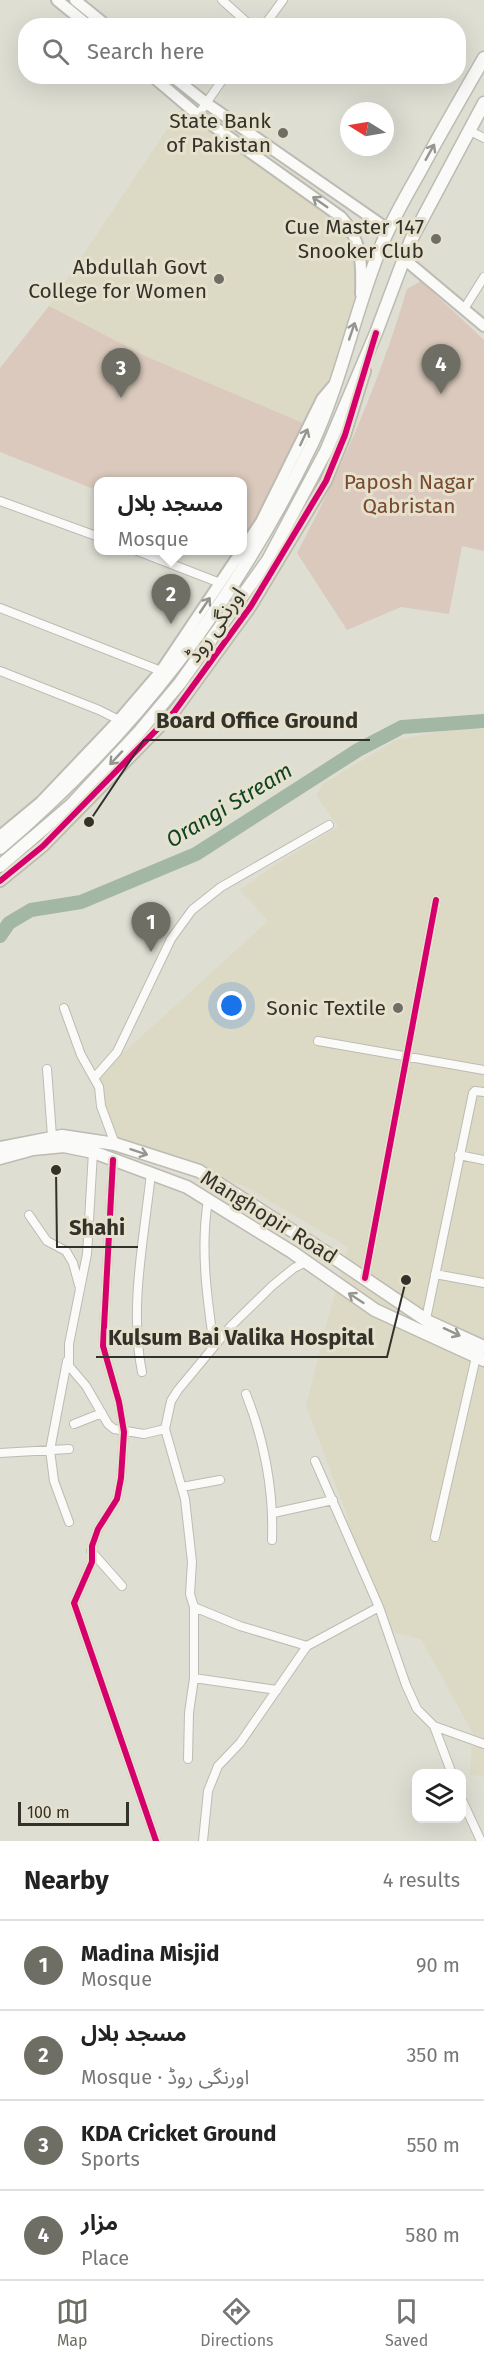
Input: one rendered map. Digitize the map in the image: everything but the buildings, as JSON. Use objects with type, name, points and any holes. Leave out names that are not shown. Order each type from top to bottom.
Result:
[{"type":"main road","points":[[0,848],[79,775],[169,675],[231,589],[278,512],[324,416],[389,230],[484,58]]},
{"type":"main road","points":[[0,866],[71,805],[139,732],[180,683],[268,560],[326,451],[376,333],[411,240],[484,103]]},
{"type":"main road","name":"Manghopir Road","points":[[0,1148],[52,1136],[114,1144],[199,1171],[482,1354]]},
{"type":"main road","name":"Manghopir Road","points":[[0,1158],[48,1146],[64,1146],[93,1152],[187,1187],[306,1262],[375,1310],[482,1354]]},
{"type":"main road","points":[[306,1262],[313,1263],[318,1259],[321,1249]]},
{"type":"main road","points":[[321,1274],[324,1261],[332,1256]]},
{"type":"street","points":[[57,0],[79,18]]},
{"type":"street","points":[[222,0],[242,18]]},
{"type":"street","points":[[270,18],[284,0]]},
{"type":"street","points":[[79,1],[98,18]]},
{"type":"street","points":[[161,84],[198,115],[347,223],[359,244],[362,266],[361,306]]},
{"type":"street","points":[[182,84],[389,230]]},
{"type":"street","points":[[198,115],[219,84]]},
{"type":"street","points":[[470,131],[484,138]]},
{"type":"street","points":[[404,258],[484,326]]},
{"type":"street","points":[[464,309],[484,277]]},
{"type":"street","name":"اورنگی روڈ","points":[[0,881],[43,846],[174,712],[251,606],[326,481],[345,435],[376,333]]},
{"type":"street","name":"اورنگی روڈ","points":[[247,543],[261,522],[322,399],[333,386]]},
{"type":"street","points":[[0,501],[94,535]]},
{"type":"street","points":[[148,555],[220,583]]},
{"type":"street","name":"اورنگی روڈ","points":[[0,836],[41,802],[119,720],[161,671],[239,555]]},
{"type":"street","points":[[0,608],[161,671]]},
{"type":"street","points":[[0,671],[119,720]]},
{"type":"street","points":[[95,1077],[117,1052],[171,939],[192,909],[221,886],[329,825]]},
{"type":"street","points":[[365,1278],[436,900]]},
{"type":"street","points":[[64,1008],[81,1055],[95,1077],[102,1094],[101,1106],[114,1144]]},
{"type":"street","points":[[318,1041],[484,1070]]},
{"type":"street","points":[[47,1069],[52,1136]]},
{"type":"street","points":[[426,1319],[474,1091],[484,1092]]},
{"type":"street","points":[[69,1522],[54,1481],[50,1450],[87,1254],[93,1152]]},
{"type":"street","points":[[459,1155],[484,1160]]},
{"type":"street","points":[[113,1160],[104,1346],[119,1402],[124,1432],[122,1478],[117,1499],[101,1521],[91,1551],[92,1562],[74,1603],[156,1841]]},
{"type":"street","points":[[142,1372],[138,1351],[136,1312],[151,1173]]},
{"type":"street","points":[[208,1200],[205,1275],[214,1346]]},
{"type":"street","points":[[30,1215],[47,1241],[66,1251],[70,1256],[80,1290]]},
{"type":"street","points":[[188,1759],[189,1713],[194,1678],[194,1607],[190,1594],[192,1582],[190,1543],[182,1487],[165,1429],[174,1395],[214,1346],[272,1286],[294,1268],[306,1262]]},
{"type":"street","points":[[435,1274],[484,1283]]},
{"type":"street","points":[[435,1537],[482,1354]]},
{"type":"street","points":[[68,1359],[71,1370],[86,1386],[108,1424],[124,1432],[144,1434],[165,1429]]},
{"type":"street","points":[[246,1394],[260,1438],[273,1513],[272,1540]]},
{"type":"street","points":[[74,1424],[102,1413]]},
{"type":"street","points":[[0,1453],[69,1449]]},
{"type":"street","points":[[315,1461],[379,1607],[413,1701],[434,1726],[450,1769]]},
{"type":"street","points":[[182,1487],[220,1480]]},
{"type":"street","points":[[273,1513],[333,1500]]},
{"type":"street","points":[[91,1551],[122,1586]]},
{"type":"street","points":[[194,1607],[240,1626],[307,1646]]},
{"type":"street","points":[[203,1841],[208,1791],[218,1766],[240,1743],[307,1646],[379,1607]]},
{"type":"street","points":[[194,1678],[277,1690]]},
{"type":"street","points":[[434,1726],[484,1744]]},
{"type":"street","points":[[466,1809],[481,1841]]},
{"type":"shaded area","name":"Abdullah Govt College for Women","points":[[184,104],[327,203],[373,259],[370,294],[341,381],[312,427],[145,356],[49,306]]},
{"type":"shaded area","points":[[458,728],[484,729],[484,1776],[470,1775],[472,1747],[478,1743],[421,1639],[384,1630],[338,1519],[349,1520],[306,1406],[348,1247],[246,1187],[150,1148],[116,1139],[95,1079],[268,921],[240,890],[273,866],[338,827],[316,795],[323,784],[396,740]]},
{"type":"green space","name":"Paposh Nagar Qabristan","points":[[421,281],[484,340],[484,551],[462,546],[449,614],[401,607],[347,630],[297,553],[359,424],[385,357],[407,289]]},
{"type":"green space","points":[[49,306],[145,356],[312,427],[247,541],[247,477],[94,477],[94,489],[0,452],[0,368]]},
{"type":"waterway","name":"Orangi Stream","points":[[0,936],[9,923],[31,910],[81,902],[196,854],[358,750],[402,727],[484,721]]},
{"type":"cycle path","points":[[0,881],[43,846],[174,712],[251,606],[326,481],[345,435],[376,333]]},
{"type":"cycle path","points":[[365,1278],[436,900]]},
{"type":"cycle path","points":[[113,1160],[103,1346],[119,1402],[124,1432],[121,1478],[117,1499],[98,1529],[92,1546],[92,1562],[74,1603],[156,1841]]},
{"type":"place","name":"State Bank of Pakistan","points":[[283,133]]},
{"type":"place","name":"Cue Master 147 Snooker Club","points":[[436,239]]},
{"type":"place","name":"Abdullah Govt College for Women","points":[[219,279]]},
{"type":"place","name":"مزار","points":[[441,394]]},
{"type":"place","name":"KDA Cricket Ground","points":[[121,398]]},
{"type":"place","name":"مسجد بلال","points":[[171,624]]},
{"type":"place","name":"Board Office Ground","points":[[89,822]]},
{"type":"place","name":"Madina Misjid","points":[[151,952]]},
{"type":"place","name":"Sonic Textile","points":[[398,1008]]},
{"type":"place","name":"Shahi","points":[[56,1170]]},
{"type":"place","name":"Kulsum Bai Valika Hospital","points":[[406,1280]]}]
